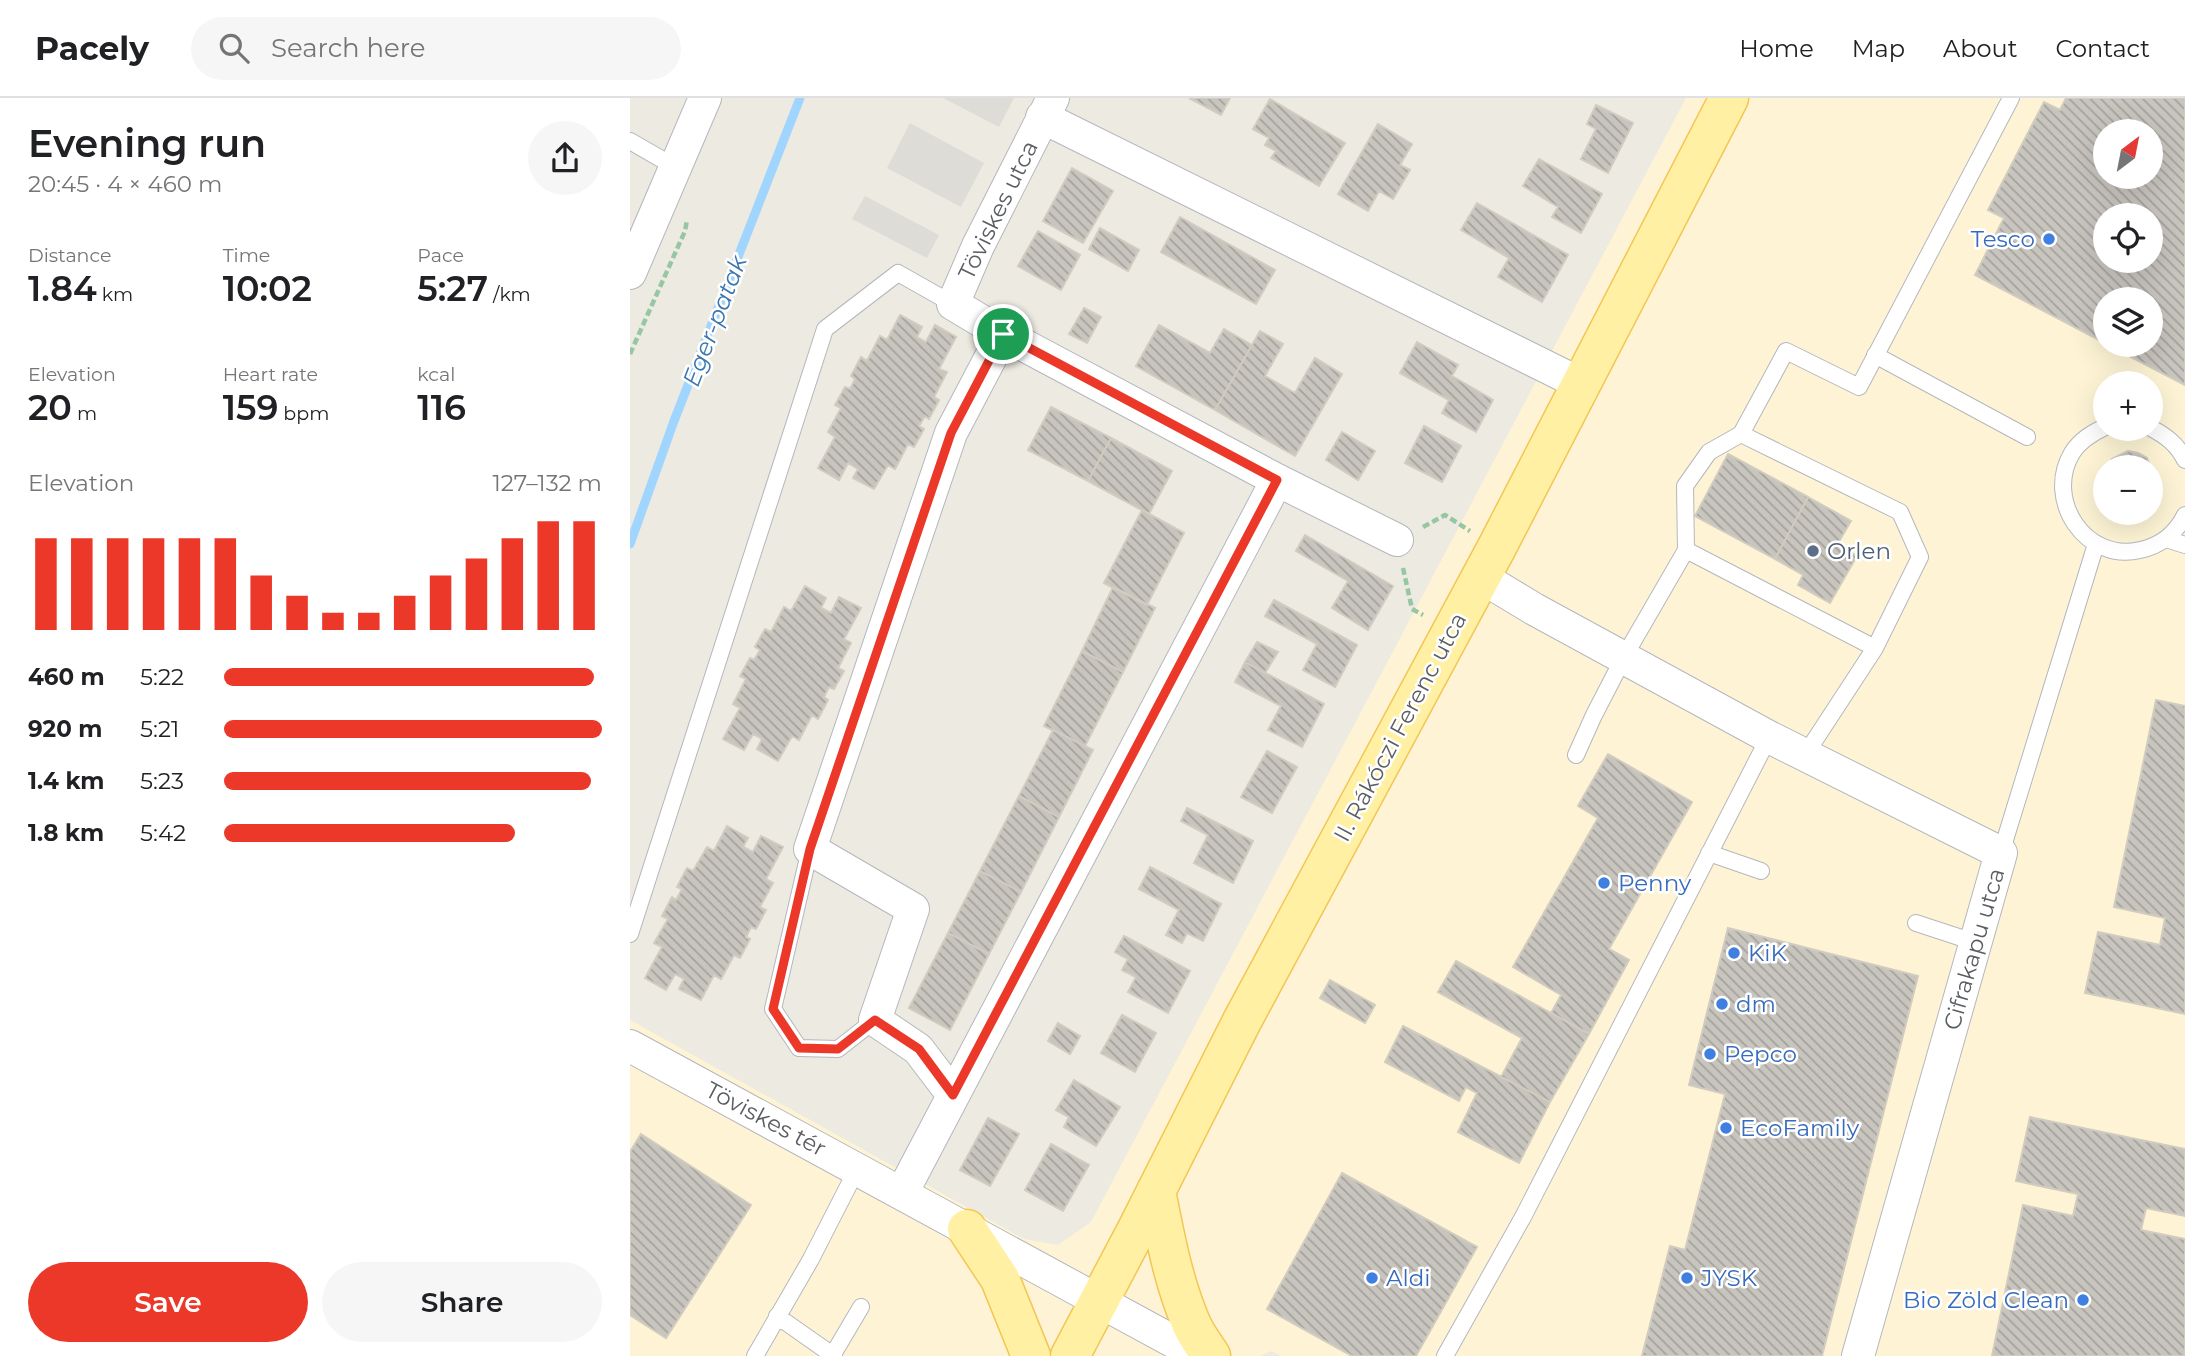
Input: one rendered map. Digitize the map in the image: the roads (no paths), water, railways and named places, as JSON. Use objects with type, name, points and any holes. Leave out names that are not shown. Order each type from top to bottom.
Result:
[{"type":"main road","name":"II. Rákóczi Ferenc utca","points":[[1070,1356],[1242,1021],[1489,562],[1729,98]]},
{"type":"main road","points":[[1156,1191],[1180,1294],[1192,1326],[1211,1356]]},
{"type":"main road","points":[[967,1229],[1000,1279],[1031,1356]]},
{"type":"street","points":[[630,274],[705,98]]},
{"type":"street","name":"Töviskes utca","points":[[1397,540],[1277,480],[1003,334],[953,304],[978,246],[1048,107],[1581,384]]},
{"type":"street","points":[[953,1095],[919,1049],[875,1020],[913,908],[810,849],[951,433],[1003,334]]},
{"type":"street","points":[[902,1193],[1277,480]]},
{"type":"street","points":[[1489,562],[1534,609],[1769,737],[2001,853]]},
{"type":"street","name":"Cifrakapu utca","points":[[1858,1356],[2001,853]]},
{"type":"street","name":"Töviskes tér","points":[[630,1046],[1099,1301]]},
{"type":"street","points":[[1099,1301],[1200,1356]]},
{"type":"lane","points":[[1576,755],[1625,657],[1686,550],[1685,486],[1709,452],[1741,434],[1786,351],[1859,387],[2011,98]]},
{"type":"lane","points":[[630,141],[675,167]]},
{"type":"lane","points":[[630,934],[825,329],[898,273],[953,304]]},
{"type":"lane","points":[[1875,355],[2027,437]]},
{"type":"lane","points":[[2093,433],[2073,452],[2064,471],[2062,492],[2067,513],[2079,531],[2096,544],[2113,551],[2132,552],[2150,548],[2166,539],[2180,525],[2185,515]]},
{"type":"lane","points":[[1741,434],[1900,512],[1920,557],[1875,648],[1805,755]]},
{"type":"lane","points":[[2163,434],[2180,450],[2185,460]]},
{"type":"lane","points":[[2166,539],[2185,545]]},
{"type":"lane","name":"Cifrakapu utca","points":[[2001,853],[2096,544]]},
{"type":"lane","points":[[1686,550],[1875,648]]},
{"type":"lane","points":[[1445,1356],[1523,1217],[1769,737]]},
{"type":"lane","points":[[810,849],[773,1009],[799,1048],[838,1049],[875,1020]]},
{"type":"lane","points":[[1709,853],[1761,871]]},
{"type":"lane","points":[[1916,923],[1977,943]]},
{"type":"lane","points":[[755,1356],[811,1259],[857,1169]]},
{"type":"lane","points":[[777,1316],[833,1356],[861,1307]]},
{"type":"waterway","name":"Eger-patak","points":[[630,544],[674,421],[800,98]]},
{"type":"place","name":"Tesco","points":[[2049,239]]},
{"type":"place","name":"Orlen","points":[[1813,551]]},
{"type":"place","name":"Penny","points":[[1604,883]]},
{"type":"place","name":"KiK","points":[[1734,953]]},
{"type":"place","name":"dm","points":[[1722,1004]]},
{"type":"place","name":"Pepco","points":[[1710,1054]]},
{"type":"place","name":"EcoFamily","points":[[1726,1128]]},
{"type":"place","name":"Aldi","points":[[1372,1278]]},
{"type":"place","name":"JYSK","points":[[1687,1278]]},
{"type":"place","name":"Bio Zöld Clean","points":[[2083,1300]]}]
